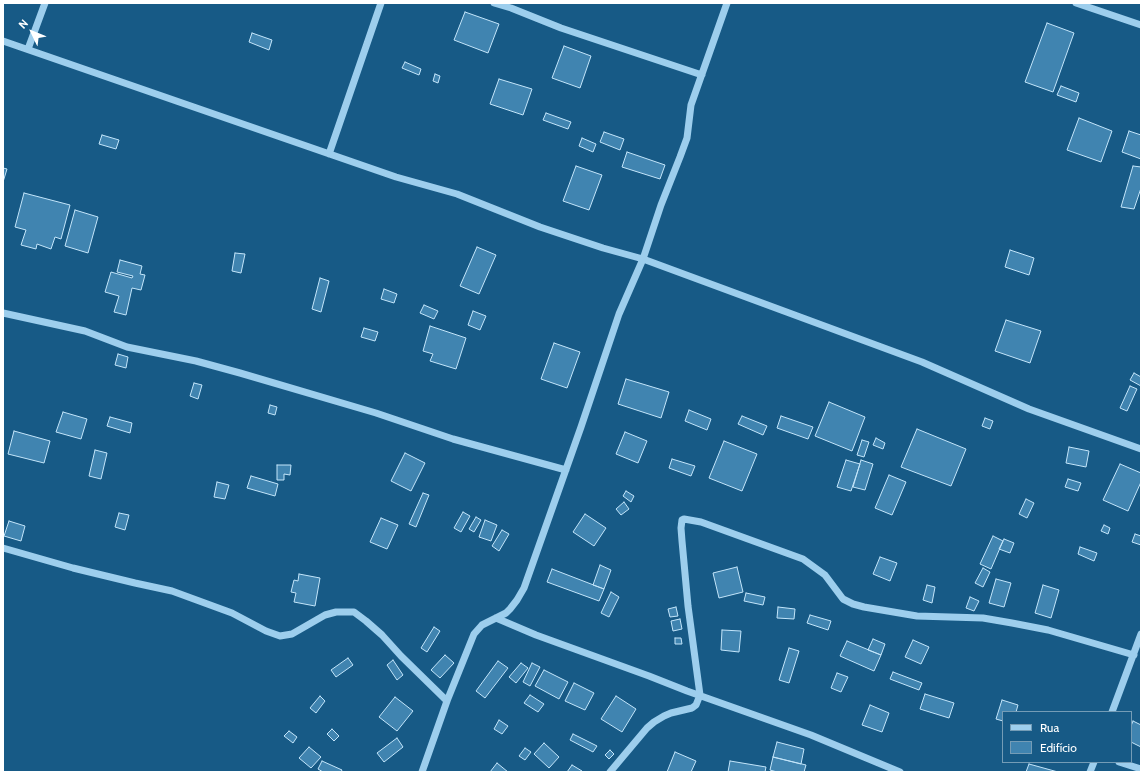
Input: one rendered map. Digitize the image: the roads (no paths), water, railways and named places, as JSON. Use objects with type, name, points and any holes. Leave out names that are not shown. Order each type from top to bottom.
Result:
[{"type":"street","points":[[28,49],[45,3]]},
{"type":"street","points":[[329,154],[381,3]]},
{"type":"street","points":[[494,3],[511,8],[561,28],[702,75]]},
{"type":"street","points":[[422,772],[447,701],[474,634],[482,625],[510,609],[524,588],[619,314],[643,258],[687,138],[691,105],[726,3]]},
{"type":"street","points":[[1076,3],[1141,25]]},
{"type":"street","points":[[3,41],[396,177],[457,194],[540,227],[603,248],[643,258],[922,362],[1028,409],[1141,449]]},
{"type":"street","points":[[3,313],[85,331],[127,347],[196,361],[240,373],[376,413],[453,439],[566,470]]},
{"type":"street","points":[[610,772],[647,728],[654,722],[671,713],[692,708],[696,705],[700,695],[688,606],[681,528],[682,520],[701,522],[804,559],[825,575],[843,599],[853,604],[918,616],[983,618],[1012,623],[1048,630],[1134,655]]},
{"type":"street","points":[[3,548],[81,570],[172,591],[232,613],[266,631],[280,636],[292,634],[325,615],[336,612],[354,612],[382,635],[447,701]]},
{"type":"street","points":[[496,618],[536,635],[811,735],[900,772]]},
{"type":"street","points":[[1112,711],[1141,634]]},
{"type":"street","points":[[1123,763],[1141,769]]}]
